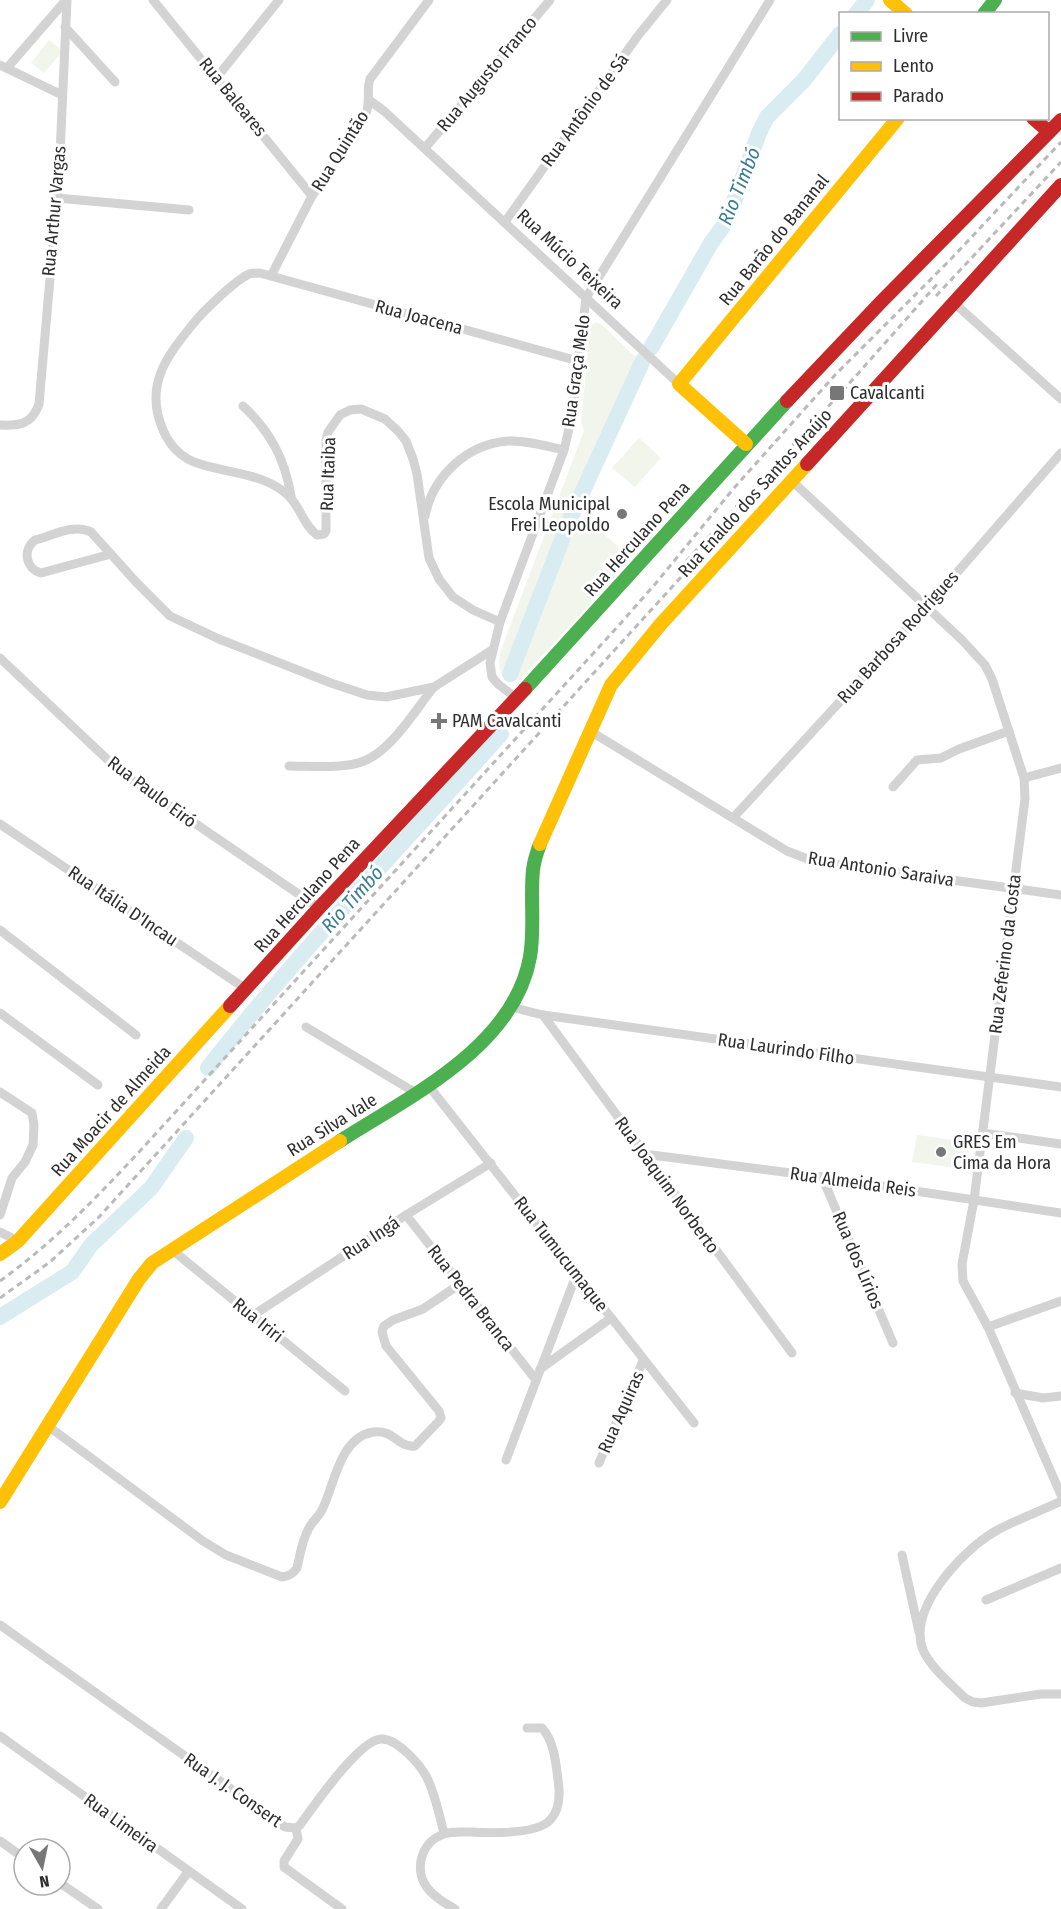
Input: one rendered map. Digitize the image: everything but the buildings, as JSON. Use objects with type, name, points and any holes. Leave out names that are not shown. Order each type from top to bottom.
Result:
[{"type":"main road","points":[[890,0],[904,12]]},
{"type":"main road","points":[[986,12],[995,0]]},
{"type":"main road","name":"Rua Barão do Bananal","points":[[679,384],[896,120]]},
{"type":"main road","points":[[1035,120],[1049,132]]},
{"type":"main road","name":"Rua Herculano Pena","points":[[246,989],[318,908],[516,698],[746,444],[881,302],[1061,120]]},
{"type":"main road","name":"Rua Enaldo dos Santos Araújo","points":[[590,731],[604,697],[626,664],[1061,185]]},
{"type":"main road","name":"Rua Múcio Teixeira","points":[[679,384],[746,444]]},
{"type":"main road","name":"Rua Silva Vale","points":[[0,1502],[139,1279],[152,1263],[422,1089],[478,1048],[511,1007],[522,984],[531,954],[532,884],[535,856],[556,803],[590,731]]},
{"type":"main road","name":"Rua Moacir de Almeida","points":[[0,1254],[18,1241],[246,989]]},
{"type":"street","name":"Rua Arthur Vargas","points":[[0,425],[22,424],[30,419],[36,414],[40,394],[57,198],[66,0]]},
{"type":"street","points":[[62,95],[4,67],[66,0]]},
{"type":"street","name":"Rua Baleares","points":[[153,0],[312,196]]},
{"type":"street","points":[[217,77],[279,0]]},
{"type":"street","name":"Rua Quintão","points":[[271,276],[312,196],[366,113],[370,79],[429,0]]},
{"type":"street","name":"Rua Augusto Franco","points":[[425,148],[550,0]]},
{"type":"street","name":"Rua Antônio de Sá","points":[[505,222],[637,37],[667,0]]},
{"type":"street","name":"Rua Graça Melo","points":[[516,698],[492,677],[490,663],[492,650],[500,622],[564,450],[572,416],[586,298],[770,0]]},
{"type":"street","points":[[65,27],[115,82]]},
{"type":"street","name":"Rua Múcio Teixeira","points":[[369,100],[425,148],[679,384]]},
{"type":"street","points":[[57,198],[189,210]]},
{"type":"street","name":"Rua Joacena","points":[[260,273],[578,361]]},
{"type":"street","name":"Rua Itaiba","points":[[260,273],[248,274],[242,278],[197,318],[164,363],[156,383],[155,398],[157,416],[165,434],[182,455],[194,461],[253,477],[274,485],[291,496],[301,510],[309,528],[317,535],[324,534],[327,526],[326,440],[328,432],[340,415],[350,410],[361,409],[385,419],[406,441],[413,459],[420,506],[425,519],[429,558],[439,579],[453,597],[473,610],[500,622]]},
{"type":"street","points":[[953,302],[1061,399]]},
{"type":"street","points":[[243,406],[262,424],[275,445],[286,471],[291,496]]},
{"type":"street","points":[[425,519],[428,500],[436,484],[456,463],[482,447],[510,441],[564,450]]},
{"type":"street","name":"Rua Barbosa Rodrigues","points":[[733,818],[927,607],[1061,453]]},
{"type":"street","name":"Rua Zeferino da Costa","points":[[792,481],[962,640],[985,665],[992,679],[1024,778],[1025,799],[983,1133],[962,1264],[963,1281],[988,1327],[1061,1495]]},
{"type":"street","points":[[111,554],[41,573],[34,571],[29,565],[27,550],[35,540],[83,528],[91,532],[170,616],[219,639],[367,695],[386,697],[434,687]]},
{"type":"street","points":[[290,766],[352,764],[364,761],[390,743],[434,687],[492,650]]},
{"type":"street","name":"Rua Paulo Eiró","points":[[0,658],[135,783],[318,908]]},
{"type":"street","name":"Rua Antonio Saraiva","points":[[590,731],[787,851],[813,861],[1061,895]]},
{"type":"street","points":[[892,787],[917,760],[941,758],[1009,731]]},
{"type":"street","points":[[1024,778],[1061,768]]},
{"type":"street","name":"Rua Itália D'Incau","points":[[0,824],[246,989]]},
{"type":"street","points":[[0,930],[136,1035]]},
{"type":"street","name":"Rua Laurindo Filho","points":[[511,1007],[543,1015],[1061,1087]]},
{"type":"street","points":[[0,1013],[98,1085]]},
{"type":"street","name":"Rua Joaquim Norberto","points":[[543,1015],[792,1353]]},
{"type":"street","points":[[306,1027],[422,1089]]},
{"type":"street","name":"Rua Tumucumaque","points":[[422,1089],[490,1163],[643,1361],[694,1423]]},
{"type":"street","points":[[0,1092],[32,1113],[34,1125],[30,1154],[12,1178],[0,1215]]},
{"type":"street","points":[[983,1133],[1061,1144]]},
{"type":"street","name":"Rua Almeida Reis","points":[[644,1154],[822,1177],[1061,1213]]},
{"type":"street","name":"Rua Ingá","points":[[252,1316],[490,1163]]},
{"type":"street","name":"Rua dos Lírios","points":[[822,1177],[893,1343]]},
{"type":"street","name":"Rua Pedra Branca","points":[[406,1215],[536,1380]]},
{"type":"street","points":[[0,1232],[18,1241]]},
{"type":"street","name":"Rua Iriri","points":[[171,1249],[345,1391]]},
{"type":"street","points":[[506,1460],[577,1274]]},
{"type":"street","points":[[48,1426],[203,1541],[226,1555],[282,1576],[294,1573],[307,1532],[321,1511],[333,1478],[353,1444],[369,1433],[384,1432],[391,1433],[406,1445],[415,1446],[441,1418],[439,1411],[386,1346],[382,1332],[384,1326],[393,1320],[423,1309],[459,1284]]},
{"type":"street","points":[[988,1327],[1061,1301]]},
{"type":"street","points":[[540,1369],[610,1318]]},
{"type":"street","name":"Rua Aquiras","points":[[599,1463],[643,1361]]},
{"type":"street","points":[[1015,1393],[1044,1398],[1061,1396]]},
{"type":"street","points":[[919,1633],[929,1600],[936,1587],[977,1544],[994,1532],[1061,1501]]},
{"type":"street","points":[[903,1555],[919,1633],[928,1659],[965,1698],[981,1703],[1041,1694],[1061,1694]]},
{"type":"street","points":[[986,1600],[1061,1568]]},
{"type":"street","name":"Rua J. J. Consert","points":[[0,1625],[285,1827],[300,1826],[362,1749],[372,1741],[381,1739],[389,1740],[409,1754],[426,1776],[444,1833]]},
{"type":"street","points":[[455,1909],[429,1890],[423,1881],[420,1870],[424,1849],[431,1841],[444,1833],[517,1831],[534,1828],[551,1819],[557,1808],[560,1793],[554,1756],[545,1730],[540,1727],[527,1728]]},
{"type":"street","name":"Rua Limeira","points":[[0,1736],[242,1909]]},
{"type":"street","points":[[296,1828],[298,1839],[284,1861],[284,1867],[342,1909]]},
{"type":"street","points":[[161,1909],[188,1872]]},
{"type":"street","points":[[72,1891],[98,1909]]},
{"type":"shaded area","points":[[49,40],[63,51],[44,73],[31,63]]},
{"type":"shaded area","points":[[597,322],[648,369],[576,517],[600,530],[631,559],[520,680],[511,681],[501,672],[499,659],[501,650],[584,431],[581,422],[590,330],[592,324]]},
{"type":"shaded area","points":[[639,438],[661,458],[635,487],[612,468]]},
{"type":"shaded area","name":"GRES Em Cima da Hora","points":[[917,1135],[970,1142],[966,1169],[912,1162]]},
{"type":"waterway","name":"Rio Timbó","points":[[858,12],[867,0]]},
{"type":"waterway","name":"Rio Timbó","points":[[651,348],[711,243],[727,221],[767,117],[804,80],[839,35]]},
{"type":"waterway","name":"Rio Timbó","points":[[510,674],[570,519],[643,360]]},
{"type":"waterway","name":"Rio Timbó","points":[[208,1068],[278,982],[501,734]]},
{"type":"waterway","name":"Rio Timbó","points":[[0,1317],[72,1272],[91,1245],[151,1188],[186,1138]]},
{"type":"railway","points":[[0,1281],[56,1236],[140,1151],[620,624],[734,488],[835,375],[950,260],[1061,142]]},
{"type":"railway","points":[[936,296],[1061,162]]},
{"type":"railway","points":[[679,569],[939,282]]},
{"type":"railway","points":[[0,1298],[50,1262],[99,1217],[692,565]]},
{"type":"traffic: fast","points":[[986,12],[995,0]]},
{"type":"traffic: fast","points":[[525,689],[787,401]]},
{"type":"traffic: fast","points":[[340,1141],[427,1087],[455,1066],[481,1043],[503,1017],[520,989],[530,957],[533,870],[540,844]]},
{"type":"traffic: slow","points":[[890,0],[904,12]]},
{"type":"traffic: slow","points":[[746,444],[679,384],[896,120]]},
{"type":"traffic: slow","points":[[540,844],[611,685],[660,625],[807,464]]},
{"type":"traffic: slow","points":[[0,1254],[18,1241],[230,1006]]},
{"type":"traffic: slow","points":[[0,1502],[139,1279],[152,1263],[340,1141]]},
{"type":"traffic: jam","points":[[1035,120],[1049,132]]},
{"type":"traffic: jam","points":[[787,401],[881,302],[1061,120]]},
{"type":"traffic: jam","points":[[807,464],[1061,185]]},
{"type":"traffic: jam","points":[[230,1006],[525,689]]},
{"type":"place","name":"Cavalcanti","points":[[837,393]]},
{"type":"place","name":"Escola Municipal Frei Leopoldo","points":[[622,514]]},
{"type":"place","name":"PAM Cavalcanti","points":[[439,721]]},
{"type":"place","name":"GRES Em Cima da Hora","points":[[941,1152]]}]
